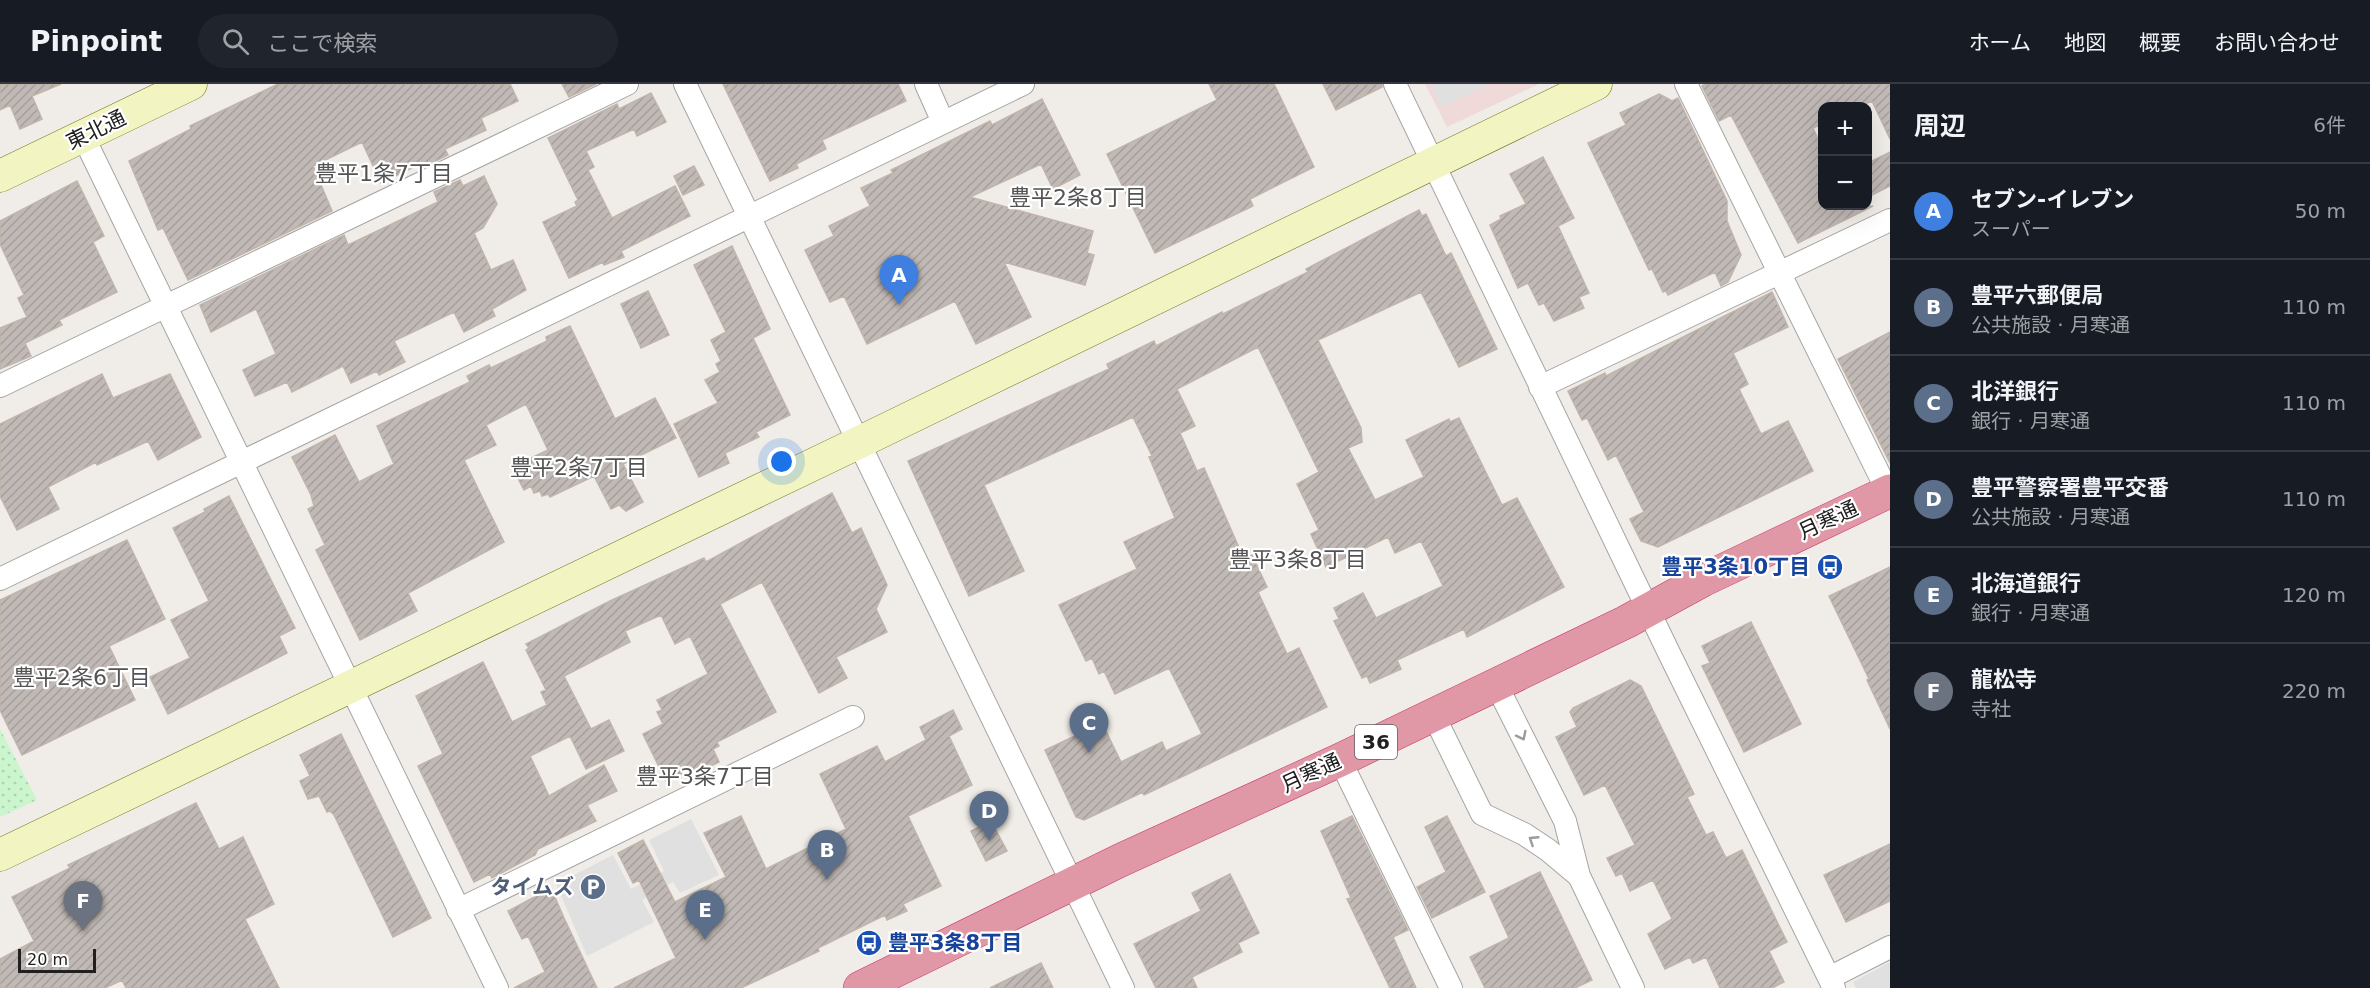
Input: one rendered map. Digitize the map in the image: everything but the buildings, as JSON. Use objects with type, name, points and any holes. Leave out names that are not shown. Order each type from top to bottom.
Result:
[{"type":"highway","name":"月寒通","points":[[860,988],[1024,910],[1073,883],[1340,760],[1650,610],[1703,580],[1889,492]]},
{"type":"street","name":"東北通","points":[[0,176],[191,84]]},
{"type":"street","points":[[0,386],[627,84]]},
{"type":"street","points":[[685,84],[1123,988]]},
{"type":"street","points":[[926,84],[943,123]]},
{"type":"street","points":[[0,579],[1023,84]]},
{"type":"street","points":[[1395,84],[1831,983],[1890,947]]},
{"type":"street","points":[[0,855],[860,442],[1596,84]]},
{"type":"street","points":[[1686,84],[1889,492]]},
{"type":"street","points":[[83,136],[497,988]]},
{"type":"street","points":[[1540,387],[1890,220]]},
{"type":"street","points":[[1496,684],[1565,821],[1579,876],[1634,988]]},
{"type":"street","points":[[1433,714],[1482,814],[1524,834],[1548,850],[1579,876]]},
{"type":"street","points":[[458,909],[853,717]]},
{"type":"street","points":[[1340,760],[1451,988]]},
{"type":"shaded area","points":[[1425,84],[1539,84],[1447,127]]},
{"type":"shaded area","points":[[1431,84],[1490,84],[1441,107]]},
{"type":"shaded area","name":"タイムズ","points":[[691,819],[719,875],[680,893],[673,882],[642,900],[654,922],[587,956],[556,884],[613,855],[631,889],[664,871],[649,840]]},
{"type":"shaded area","points":[[1890,962],[1890,988],[1856,988],[1853,982]]},
{"type":"green space","points":[[0,729],[37,800],[0,817]]},
{"type":"place","name":"セブン-イレブン","points":[[899,305]]},
{"type":"place","name":"豊平3条10丁目","points":[[1830,567]]},
{"type":"place","name":"北洋銀行","points":[[1089,753]]},
{"type":"place","name":"豊平警察署豊平交番","points":[[989,841]]},
{"type":"place","name":"豊平六郵便局","points":[[827,880]]},
{"type":"place","name":"タイムズ","points":[[593,887]]},
{"type":"place","name":"龍松寺","points":[[83,931]]},
{"type":"place","name":"北海道銀行","points":[[705,940]]},
{"type":"place","name":"豊平3条8丁目","points":[[869,943]]},
{"type":"district","name":"豊平1条7丁目","points":[[384,173]]},
{"type":"district","name":"豊平2条8丁目","points":[[1078,197]]},
{"type":"district","name":"豊平2条7丁目","points":[[579,467]]},
{"type":"district","name":"豊平3条8丁目","points":[[1298,559]]},
{"type":"district","name":"豊平2条6丁目","points":[[82,677]]},
{"type":"district","name":"豊平3条7丁目","points":[[705,776]]}]
